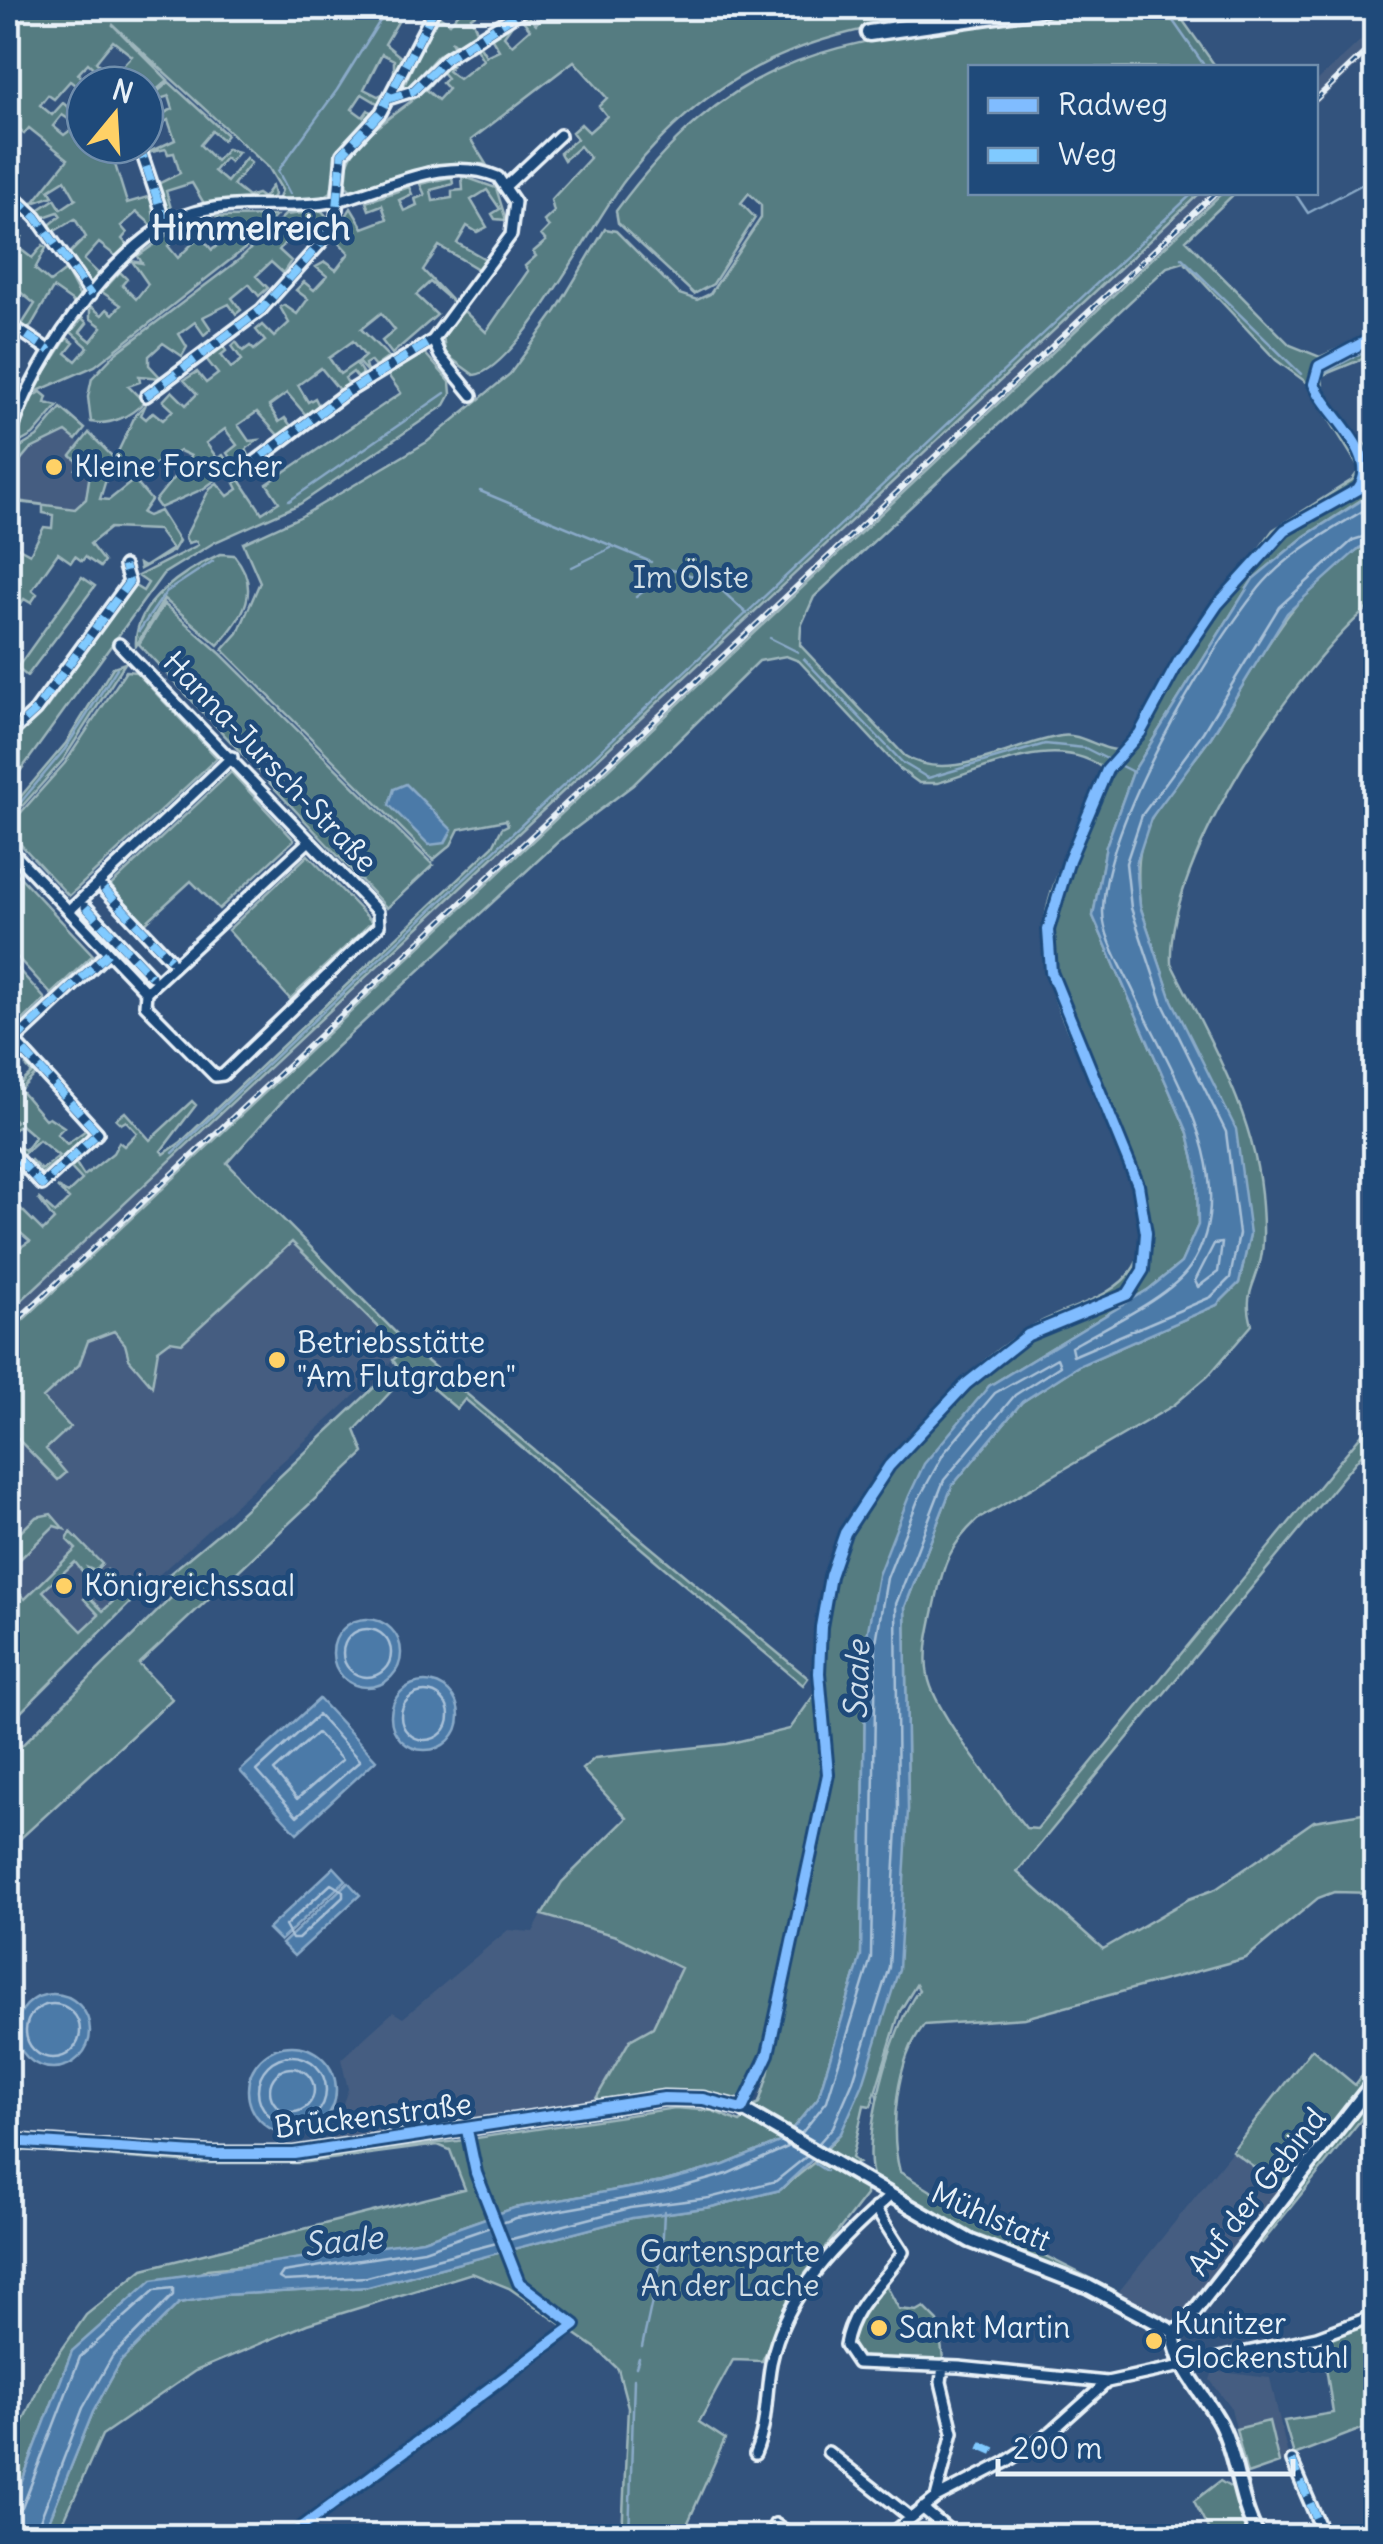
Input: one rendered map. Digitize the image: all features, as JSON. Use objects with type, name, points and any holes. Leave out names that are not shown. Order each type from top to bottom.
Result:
[{"type":"main road","points":[[869,33],[1045,8]]},
{"type":"street","points":[[146,396],[282,290],[327,234],[336,219],[342,154],[388,99],[435,8]]},
{"type":"street","points":[[388,99],[412,91],[447,58],[526,8]]},
{"type":"street","points":[[506,186],[560,135]]},
{"type":"street","points":[[146,165],[166,225]]},
{"type":"street","points":[[8,450],[9,431],[24,394],[50,351],[114,268],[166,225],[206,210],[288,208],[338,200],[455,169],[488,172],[506,186],[515,202],[510,234],[433,340],[343,395],[244,470]]},
{"type":"street","points":[[16,198],[36,217],[90,295]]},
{"type":"street","points":[[8,323],[50,351]]},
{"type":"street","points":[[433,340],[450,370],[472,395]]},
{"type":"street","points":[[8,736],[35,711],[129,582],[124,566]]},
{"type":"street","name":"Hanna-Jursch-Straße","points":[[118,644],[232,757],[380,919],[376,930],[223,1075],[216,1076],[145,1005],[146,992]]},
{"type":"street","points":[[69,911],[232,757]]},
{"type":"street","points":[[8,847],[146,992],[309,841]]},
{"type":"street","points":[[151,976],[89,910],[107,892],[170,959]]},
{"type":"street","points":[[112,938],[134,920]]},
{"type":"street","points":[[124,947],[142,930]]},
{"type":"street","points":[[8,1149],[42,1184],[98,1133],[10,1041],[108,953]]},
{"type":"street","name":"Auf der Gebind","points":[[1174,2332],[1376,2079]]},
{"type":"street","name":"Brückenstraße","points":[[8,2141],[212,2154],[294,2154],[676,2097],[725,2103],[763,2121]]},
{"type":"street","name":"Mühlstatt","points":[[763,2121],[970,2241],[1089,2287],[1174,2332]]},
{"type":"street","points":[[754,2454],[765,2430],[772,2362],[793,2306],[838,2241],[890,2196]]},
{"type":"street","points":[[875,2208],[902,2252],[852,2320],[845,2344],[857,2362],[1107,2382],[1317,2337],[1376,2315]]},
{"type":"street","points":[[1174,2332],[1183,2365],[1222,2428],[1241,2498],[1258,2536]]},
{"type":"street","points":[[936,2498],[953,2432],[941,2382],[942,2366]]},
{"type":"street","points":[[889,2536],[936,2498],[1021,2452],[1107,2382]]},
{"type":"street","points":[[828,2452],[910,2517]]},
{"type":"street","points":[[1292,2461],[1324,2536]]},
{"type":"street","points":[[922,2508],[956,2536]]},
{"type":"street","points":[[775,2524],[794,2536]]},
{"type":"shaded area","points":[[1375,27],[1375,49],[1318,103],[1318,80]]},
{"type":"shaded area","points":[[1198,195],[1220,195],[8,1334],[8,1313]]},
{"type":"shaded area","name":"Kleine Forscher","points":[[66,432],[79,443],[90,473],[86,500],[75,509],[8,500],[10,486],[19,478],[19,462],[29,450]]},
{"type":"shaded area","points":[[292,1242],[403,1351],[148,1585],[8,1725],[8,1429],[57,1479],[65,1473],[46,1450],[43,1398],[79,1365],[88,1341],[114,1330],[125,1344],[129,1359],[154,1361],[158,1350],[170,1341],[182,1343]]},
{"type":"shaded area","points":[[542,1915],[616,1936],[681,1967],[653,2027],[630,2040],[594,2102],[328,2146],[348,2089],[341,2059],[393,2012],[403,2018],[508,1930],[533,1932]]},
{"type":"shaded area","points":[[1232,2151],[1286,2189],[1176,2324],[1167,2323],[1116,2295]]},
{"type":"shaded area","points":[[1213,2371],[1270,2378],[1289,2460],[1247,2474],[1231,2408],[1210,2380]]},
{"type":"green space","points":[[8,8],[406,8],[385,44],[402,58],[394,75],[394,60],[382,54],[364,89],[378,96],[384,93],[379,104],[362,94],[352,109],[363,117],[368,110],[373,114],[339,152],[331,192],[319,200],[277,204],[282,190],[269,168],[165,73],[165,65],[157,65],[112,24],[153,65],[123,65],[132,56],[113,41],[96,62],[99,65],[65,65],[65,87],[54,99],[48,95],[40,105],[52,115],[65,105],[65,117],[62,115],[53,126],[65,134],[65,157],[29,128],[24,134],[14,126],[8,134]]},
{"type":"green space","points":[[463,8],[485,8],[471,17],[476,28],[474,36],[456,46],[451,41],[454,47],[438,55],[408,89],[403,88],[436,14],[450,23]]},
{"type":"green space","points":[[535,8],[527,15],[536,24],[549,8],[999,8],[839,35],[748,72],[706,99],[665,135],[625,180],[533,322],[491,367],[474,375],[445,354],[443,332],[464,311],[486,332],[528,271],[525,266],[536,256],[533,252],[546,241],[541,235],[549,227],[544,221],[554,212],[551,200],[590,158],[580,146],[564,160],[560,153],[577,139],[572,132],[581,124],[589,132],[607,116],[599,106],[607,98],[574,61],[471,140],[486,164],[436,164],[351,190],[345,185],[346,171],[366,136],[410,102],[430,78],[433,81],[426,90],[438,100],[448,89],[442,83],[447,78],[440,70],[457,56],[448,71],[459,79],[483,60],[475,46],[489,38],[480,46],[486,56],[499,50],[491,37],[514,22],[504,36],[512,45],[530,29],[521,18]]},
{"type":"green space","name":"Im Ölste","points":[[1073,8],[1174,8],[1215,65],[968,65],[968,195],[1198,195],[8,1313],[8,1247],[13,1252],[30,1241],[8,1222],[21,1209],[43,1231],[54,1220],[38,1198],[55,1213],[69,1199],[57,1187],[68,1193],[82,1180],[69,1166],[75,1162],[84,1176],[113,1153],[119,1142],[124,1146],[137,1133],[126,1121],[121,1124],[116,1119],[125,1112],[150,1140],[192,1101],[196,1105],[161,1151],[164,1154],[181,1142],[493,846],[502,828],[508,825],[506,820],[459,829],[451,845],[433,860],[223,650],[238,633],[260,582],[243,543],[300,517],[427,442],[510,374],[556,311],[605,229],[616,231],[679,294],[697,300],[710,294],[761,218],[761,205],[749,193],[741,203],[755,218],[713,284],[694,294],[618,223],[616,211],[667,149],[718,105],[768,74],[820,53],[875,40]]},
{"type":"green space","points":[[169,82],[227,135],[223,140],[212,131],[200,145],[216,161],[227,149],[238,152],[230,162],[225,158],[214,171],[227,182],[246,158],[251,163],[233,185],[248,197],[257,194],[263,198],[272,186],[274,195],[267,205],[206,207],[192,183],[166,191],[173,215],[164,209],[156,185],[180,173],[174,153],[168,154],[165,149],[165,145],[175,140],[168,120],[165,122],[165,113],[173,109],[169,96],[165,97],[165,85]]},
{"type":"green space","points":[[65,163],[115,165],[127,203],[151,196],[155,228],[137,212],[121,226],[127,233],[122,239],[130,248],[118,258],[99,243],[84,260],[101,276],[91,283],[67,256],[86,237],[75,219],[51,233],[47,227],[61,216],[58,212],[41,218],[37,211],[55,199],[61,209],[76,199],[65,180],[49,190],[53,196],[33,203]]},
{"type":"green space","points":[[462,176],[496,188],[506,220],[495,219],[492,214],[500,209],[487,190],[471,200],[487,227],[477,232],[467,226],[457,243],[485,259],[478,269],[439,246],[423,270],[453,302],[430,282],[416,295],[437,315],[392,354],[382,341],[395,330],[381,313],[361,329],[389,357],[375,367],[370,361],[365,364],[367,372],[358,362],[365,356],[353,341],[329,358],[340,374],[356,363],[363,374],[358,378],[353,372],[345,378],[349,385],[340,391],[321,368],[298,385],[308,402],[315,398],[319,406],[306,415],[287,393],[269,406],[279,422],[285,418],[291,426],[278,435],[257,412],[238,425],[249,441],[258,440],[246,449],[249,455],[235,465],[227,453],[237,445],[225,429],[206,443],[217,458],[223,455],[232,468],[203,489],[160,508],[155,501],[191,456],[180,451],[134,475],[116,456],[136,414],[146,404],[141,415],[146,419],[153,412],[163,420],[173,410],[163,401],[172,391],[186,405],[197,394],[184,380],[197,372],[206,383],[218,374],[207,360],[209,350],[221,343],[226,351],[221,355],[231,368],[242,360],[232,346],[236,342],[243,351],[250,346],[254,350],[265,341],[256,330],[262,325],[274,337],[289,323],[280,307],[284,305],[297,314],[308,299],[296,290],[304,282],[314,290],[327,276],[316,267],[325,262],[336,270],[349,253],[333,236],[351,208],[363,228],[387,219],[382,205],[369,210],[366,202],[409,187],[412,194],[399,200],[404,211],[417,205],[415,199],[425,195],[420,184],[452,177],[453,184],[431,190],[433,201],[452,198],[452,191],[463,190]]},
{"type":"green space","points":[[1220,195],[1233,195],[1186,240],[1290,345],[1320,357],[1375,332],[1375,354],[1323,375],[1323,387],[1334,410],[1375,459],[1375,491],[1305,536],[1253,579],[1133,772],[1106,846],[1093,916],[1188,1133],[1197,1172],[1198,1225],[1181,1263],[1149,1289],[989,1386],[866,1641],[861,1956],[818,2098],[791,2130],[753,2106],[759,2103],[768,2075],[830,1776],[823,1674],[824,1627],[833,1576],[862,1511],[909,1451],[904,1445],[932,1413],[1013,1339],[1114,1288],[1134,1267],[1143,1235],[1139,1197],[1125,1155],[1063,1020],[1048,978],[1043,941],[1057,876],[1107,772],[1089,760],[1069,754],[1047,754],[1002,762],[938,783],[919,783],[900,769],[799,661],[786,656],[759,661],[633,785],[560,840],[304,1077],[227,1163],[409,1346],[808,1678],[803,1685],[465,1399],[457,1409],[411,1370],[355,1430],[364,1453],[139,1664],[172,1699],[8,1850],[8,1759],[174,1595],[164,1585],[150,1590],[227,1526],[397,1366],[393,1360],[403,1351],[292,1242],[182,1343],[170,1341],[158,1350],[152,1386],[129,1359],[125,1344],[114,1331],[88,1341],[79,1365],[43,1398],[70,1427],[46,1449],[66,1473],[58,1480],[8,1429],[8,1334]],"holes":[[[1184,262],[1276,360],[1306,382],[1360,469],[1352,480],[1273,530],[1188,645],[1127,749],[1110,749],[1078,737],[1061,736],[982,760],[941,766],[922,764],[905,756],[800,645],[801,626],[814,597],[1167,267]]]},
{"type":"green space","points":[[322,211],[328,218],[315,243],[310,238],[305,244],[292,234],[279,250],[291,261],[283,273],[271,262],[256,276],[268,288],[259,296],[249,284],[232,298],[241,310],[236,314],[229,304],[203,317],[211,329],[204,335],[195,322],[179,334],[187,347],[182,356],[163,343],[149,356],[149,365],[161,378],[139,376],[140,382],[128,386],[144,402],[139,407],[113,421],[91,422],[88,397],[92,378],[116,353],[240,259],[285,215]]},
{"type":"green space","points":[[276,216],[248,246],[95,366],[31,394],[67,338],[74,343],[66,353],[76,361],[88,347],[71,332],[82,318],[87,323],[80,332],[91,341],[102,327],[90,318],[90,306],[102,315],[107,309],[113,314],[121,305],[102,292],[120,272],[127,279],[122,285],[136,299],[148,284],[132,261],[142,263],[138,256],[177,228],[181,235],[168,246],[178,258],[196,240],[187,224],[211,217],[215,226],[201,237],[212,250],[225,239],[219,231],[225,226],[217,217]]},
{"type":"green space","points":[[8,233],[22,237],[15,245],[32,258],[43,245],[46,248],[35,269],[50,282],[66,270],[80,297],[74,308],[73,302],[53,288],[28,331],[21,326],[35,304],[8,282]]},
{"type":"green space","points":[[423,351],[450,382],[451,394],[445,405],[300,504],[215,542],[163,574],[8,788],[8,741],[45,710],[133,585],[143,591],[148,583],[138,576],[198,545],[196,541],[188,543],[185,537],[210,488],[217,483],[228,496],[238,489],[235,483],[240,480],[262,513],[279,502],[267,484],[401,393],[385,371]]},
{"type":"green space","points":[[41,392],[47,397],[45,403],[58,406],[33,435],[15,445],[29,399]]},
{"type":"green space","points":[[61,408],[85,429],[76,440],[66,432],[29,450],[19,462],[19,478],[10,486],[14,451],[37,437]]},
{"type":"green space","points":[[89,433],[113,457],[100,499],[109,500],[134,480],[151,500],[142,513],[148,516],[160,511],[179,541],[173,551],[146,566],[172,549],[158,530],[110,528],[90,544],[104,562],[100,567],[85,557],[82,561],[75,556],[71,562],[58,553],[32,590],[37,594],[31,603],[24,599],[8,622],[8,542],[30,554],[44,527],[52,528],[53,515],[43,513],[43,505],[16,502],[15,507],[8,506],[8,500],[75,509],[86,499],[90,473],[76,469],[80,463],[71,456]]},
{"type":"green space","points":[[1375,541],[1375,602],[1310,670],[1242,768],[1190,872],[1175,921],[1171,963],[1229,1080],[1258,1173],[1263,1241],[1250,1295],[1252,1325],[1208,1376],[1174,1405],[977,1520],[960,1538],[945,1566],[928,1638],[928,1676],[941,1708],[1014,1813],[1026,1828],[1037,1829],[1375,1418],[1375,1438],[1017,1872],[1103,1949],[1189,1899],[1216,1889],[1314,1821],[1375,1811],[1375,1893],[1334,1892],[1318,1898],[1246,1958],[1025,2018],[924,2025],[901,2076],[895,2116],[900,2172],[998,2232],[1117,2292],[1116,2295],[971,2235],[875,2181],[871,2140],[881,2084],[899,2028],[919,1990],[916,1985],[900,2011],[871,2106],[864,2105],[852,2158],[858,2163],[848,2165],[825,2151],[841,2133],[908,1810],[905,1607],[952,1486],[1022,1402],[1078,1366],[1217,1305],[1239,1283],[1250,1234],[1140,906],[1140,849],[1158,806],[1211,737],[1280,626],[1323,576]]},
{"type":"green space","points":[[220,554],[234,555],[247,579],[248,591],[242,613],[218,645],[164,599],[136,646],[137,630],[152,602],[192,569]]},
{"type":"green space","points":[[82,577],[95,586],[27,676],[17,668]]},
{"type":"green space","points":[[164,604],[221,654],[433,865],[387,908],[139,644]]},
{"type":"green space","points":[[125,663],[63,760],[17,812],[12,807],[66,743],[113,667]]},
{"type":"green space","points":[[126,671],[136,672],[217,758],[69,896],[10,833],[9,826],[65,763]]},
{"type":"green space","points":[[231,772],[294,840],[219,909],[191,881],[142,926],[107,889]]},
{"type":"green space","points":[[308,855],[372,922],[290,999],[228,930]]},
{"type":"green space","points":[[8,864],[93,955],[51,994],[8,947]]},
{"type":"green space","points":[[8,958],[45,999],[14,1029],[8,1027]]},
{"type":"green space","points":[[30,1063],[38,1072],[20,1090],[45,1119],[49,1117],[64,1127],[57,1134],[67,1144],[86,1130],[81,1123],[84,1120],[89,1130],[83,1141],[41,1174],[27,1164],[31,1160],[41,1170],[59,1156],[39,1140],[19,1158],[14,1152],[19,1147],[25,1150],[35,1137],[20,1124],[8,1135],[15,1121],[8,1113],[8,1078],[17,1087],[32,1073],[26,1066]]},
{"type":"green space","points":[[51,1514],[64,1529],[54,1526],[16,1563],[8,1564],[8,1544],[36,1517]]},
{"type":"green space","points":[[71,1532],[102,1564],[95,1571],[88,1568],[92,1574],[90,1581],[75,1562],[43,1591],[82,1631],[99,1615],[84,1599],[88,1596],[103,1611],[119,1596],[100,1576],[107,1570],[132,1601],[8,1725],[8,1582],[25,1599],[76,1549],[67,1540]]},
{"type":"green space","points":[[814,1695],[826,1762],[765,2053],[748,2090],[738,2099],[677,2092],[594,2102],[630,2040],[653,2027],[681,1968],[616,1936],[542,1915],[562,1882],[627,1818],[582,1769],[595,1758],[727,1744],[790,1729]]},
{"type":"green space","points":[[1312,2049],[1355,2085],[1375,2059],[1375,2102],[1262,2243],[1257,2237],[1292,2194],[1232,2151]]},
{"type":"green space","points":[[675,2108],[713,2111],[740,2122],[745,2118],[782,2141],[724,2165],[662,2182],[514,2208],[423,2240],[322,2258],[207,2269],[72,2351],[8,2518],[8,2454],[44,2375],[86,2315],[143,2269],[465,2189],[450,2150],[438,2145],[300,2163],[193,2163],[26,2150],[8,2157],[8,2146],[294,2160],[457,2141]]},
{"type":"green space","name":"Gartensparte An der Lache","points":[[816,2161],[866,2189],[866,2195],[801,2279],[762,2361],[733,2360],[699,2422],[725,2439],[682,2536],[622,2536],[628,2407],[618,2369],[597,2349],[509,2288],[472,2273],[307,2324],[195,2371],[102,2435],[57,2536],[43,2536],[93,2412],[121,2361],[179,2303],[223,2295],[368,2287],[632,2218],[711,2207],[780,2190]]},
{"type":"green space","points":[[883,2279],[899,2309],[917,2311],[924,2307],[938,2321],[943,2359],[882,2362],[850,2351],[856,2322]]},
{"type":"green space","points":[[1375,2319],[1375,2424],[1294,2455],[1284,2421],[1333,2413],[1322,2340]]},
{"type":"green space","points":[[1269,2421],[1279,2463],[1247,2474],[1236,2429]]},
{"type":"green space","points":[[1220,2481],[1235,2490],[1253,2536],[1212,2536],[1194,2501]]},
{"type":"water","points":[[1375,492],[1375,541],[1359,548],[1287,613],[1211,737],[1151,818],[1136,864],[1140,906],[1172,1000],[1236,1129],[1250,1234],[1239,1283],[1217,1305],[1078,1366],[1022,1402],[952,1486],[905,1607],[908,1810],[899,1969],[863,2084],[841,2133],[780,2190],[711,2207],[632,2218],[368,2287],[223,2295],[179,2303],[121,2361],[93,2412],[43,2536],[8,2536],[8,2518],[72,2351],[152,2280],[423,2240],[514,2208],[662,2182],[724,2165],[782,2141],[818,2098],[861,1956],[866,1641],[878,1575],[909,1496],[924,1464],[989,1386],[1149,1289],[1181,1263],[1198,1225],[1197,1172],[1188,1133],[1093,916],[1106,846],[1133,772],[1253,579],[1305,536]]},
{"type":"water","points":[[406,784],[452,830],[445,843],[429,845],[389,805],[394,789]]},
{"type":"water","points":[[367,1619],[380,1621],[391,1629],[399,1640],[399,1666],[391,1677],[380,1685],[367,1687],[354,1685],[343,1677],[335,1666],[333,1653],[335,1640],[343,1629],[354,1621]]},
{"type":"water","points":[[425,1682],[438,1684],[449,1692],[457,1703],[457,1729],[449,1740],[438,1748],[425,1750],[412,1748],[401,1740],[393,1729],[391,1716],[393,1703],[401,1692],[412,1684]]},
{"type":"water","points":[[319,1699],[376,1760],[297,1833],[240,1771]]},
{"type":"water","points":[[334,1867],[346,1880],[280,1941],[268,1929]]},
{"type":"water","points":[[348,1882],[360,1895],[294,1956],[282,1944]]},
{"type":"water","points":[[53,1994],[79,2005],[90,2031],[79,2057],[53,2068],[27,2057],[16,2031],[27,2005]]},
{"type":"water","points":[[292,2046],[317,2053],[329,2065],[336,2090],[329,2115],[317,2127],[292,2134],[267,2127],[255,2115],[248,2090],[255,2065],[267,2053]]},
{"type":"waterway","points":[[290,194],[278,171],[337,90],[388,8]]},
{"type":"waterway","points":[[1164,8],[1204,65]]},
{"type":"waterway","points":[[1296,195],[1308,213],[1376,177]]},
{"type":"waterway","points":[[173,1153],[1191,195]]},
{"type":"waterway","points":[[1182,258],[1301,374]]},
{"type":"waterway","points":[[1326,372],[1376,345]]},
{"type":"waterway","points":[[289,501],[445,393]]},
{"type":"waterway","points":[[480,491],[651,562]]},
{"type":"waterway","points":[[572,567],[611,548]]},
{"type":"waterway","points":[[139,631],[166,592],[213,561]]},
{"type":"waterway","points":[[664,568],[712,581],[747,614]]},
{"type":"waterway","points":[[636,597],[670,571]]},
{"type":"waterway","points":[[770,638],[798,652]]},
{"type":"waterway","points":[[804,659],[903,763],[928,778],[1045,744],[1085,748],[1133,772]]},
{"type":"waterway","points":[[21,802],[65,749],[117,668]]},
{"type":"waterway","points":[[815,2164],[826,2171]]},
{"type":"waterway","points":[[642,2347],[662,2255],[664,2211]]},
{"type":"waterway","points":[[636,2367],[639,2358]]},
{"type":"waterway","points":[[629,2536],[634,2379]]},
{"type":"railway","points":[[1318,97],[1376,42]]},
{"type":"railway","points":[[8,1329],[1213,195]]},
{"type":"marked path","points":[[146,396],[261,310],[321,243],[336,219],[342,154],[381,112],[435,8]]},
{"type":"marked path","points":[[388,99],[413,91],[447,58],[526,8]]},
{"type":"marked path","points":[[146,165],[166,225]]},
{"type":"marked path","points":[[16,198],[36,217],[91,295]]},
{"type":"marked path","points":[[8,323],[50,351]]},
{"type":"marked path","points":[[244,470],[343,395],[433,340]]},
{"type":"marked path","points":[[8,736],[35,711],[129,582],[124,566]]},
{"type":"marked path","points":[[104,889],[170,959]]},
{"type":"marked path","points":[[86,907],[151,976]]},
{"type":"marked path","points":[[14,1041],[108,953]]},
{"type":"marked path","points":[[8,1034],[98,1133],[42,1185],[8,1149]]},
{"type":"marked path","points":[[980,2445],[998,2453]]},
{"type":"marked path","points":[[1292,2461],[1324,2536]]},
{"type":"cycle path","points":[[8,2141],[212,2154],[294,2154],[664,2098],[703,2099],[742,2109],[768,2054],[828,1774],[819,1673],[821,1627],[830,1576],[845,1533],[889,1466],[966,1384],[1028,1335],[1128,1294],[1143,1270],[1146,1233],[1138,1185],[1051,972],[1048,930],[1069,860],[1107,770],[1140,733],[1179,661],[1217,605],[1285,530],[1358,489],[1364,463],[1314,384],[1319,366],[1376,336]]},
{"type":"cycle path","points":[[290,2536],[575,2325],[519,2283],[476,2173],[467,2130]]},
{"type":"place","name":"Kleine Forscher","points":[[54,467]]},
{"type":"place","name":"Betriebsstätte \"Am Flutgraben\"","points":[[277,1360]]},
{"type":"place","name":"Königreichssaal","points":[[64,1586]]},
{"type":"place","name":"Sankt Martin","points":[[879,2328]]},
{"type":"place","name":"Kunitzer Glockenstuhl","points":[[1154,2341]]},
{"type":"district","name":"Himmelreich","points":[[251,228]]},
{"type":"water label","name":"Saale","points":[[857,1680]]},
{"type":"water label","name":"Saale","points":[[343,2241]]}]
